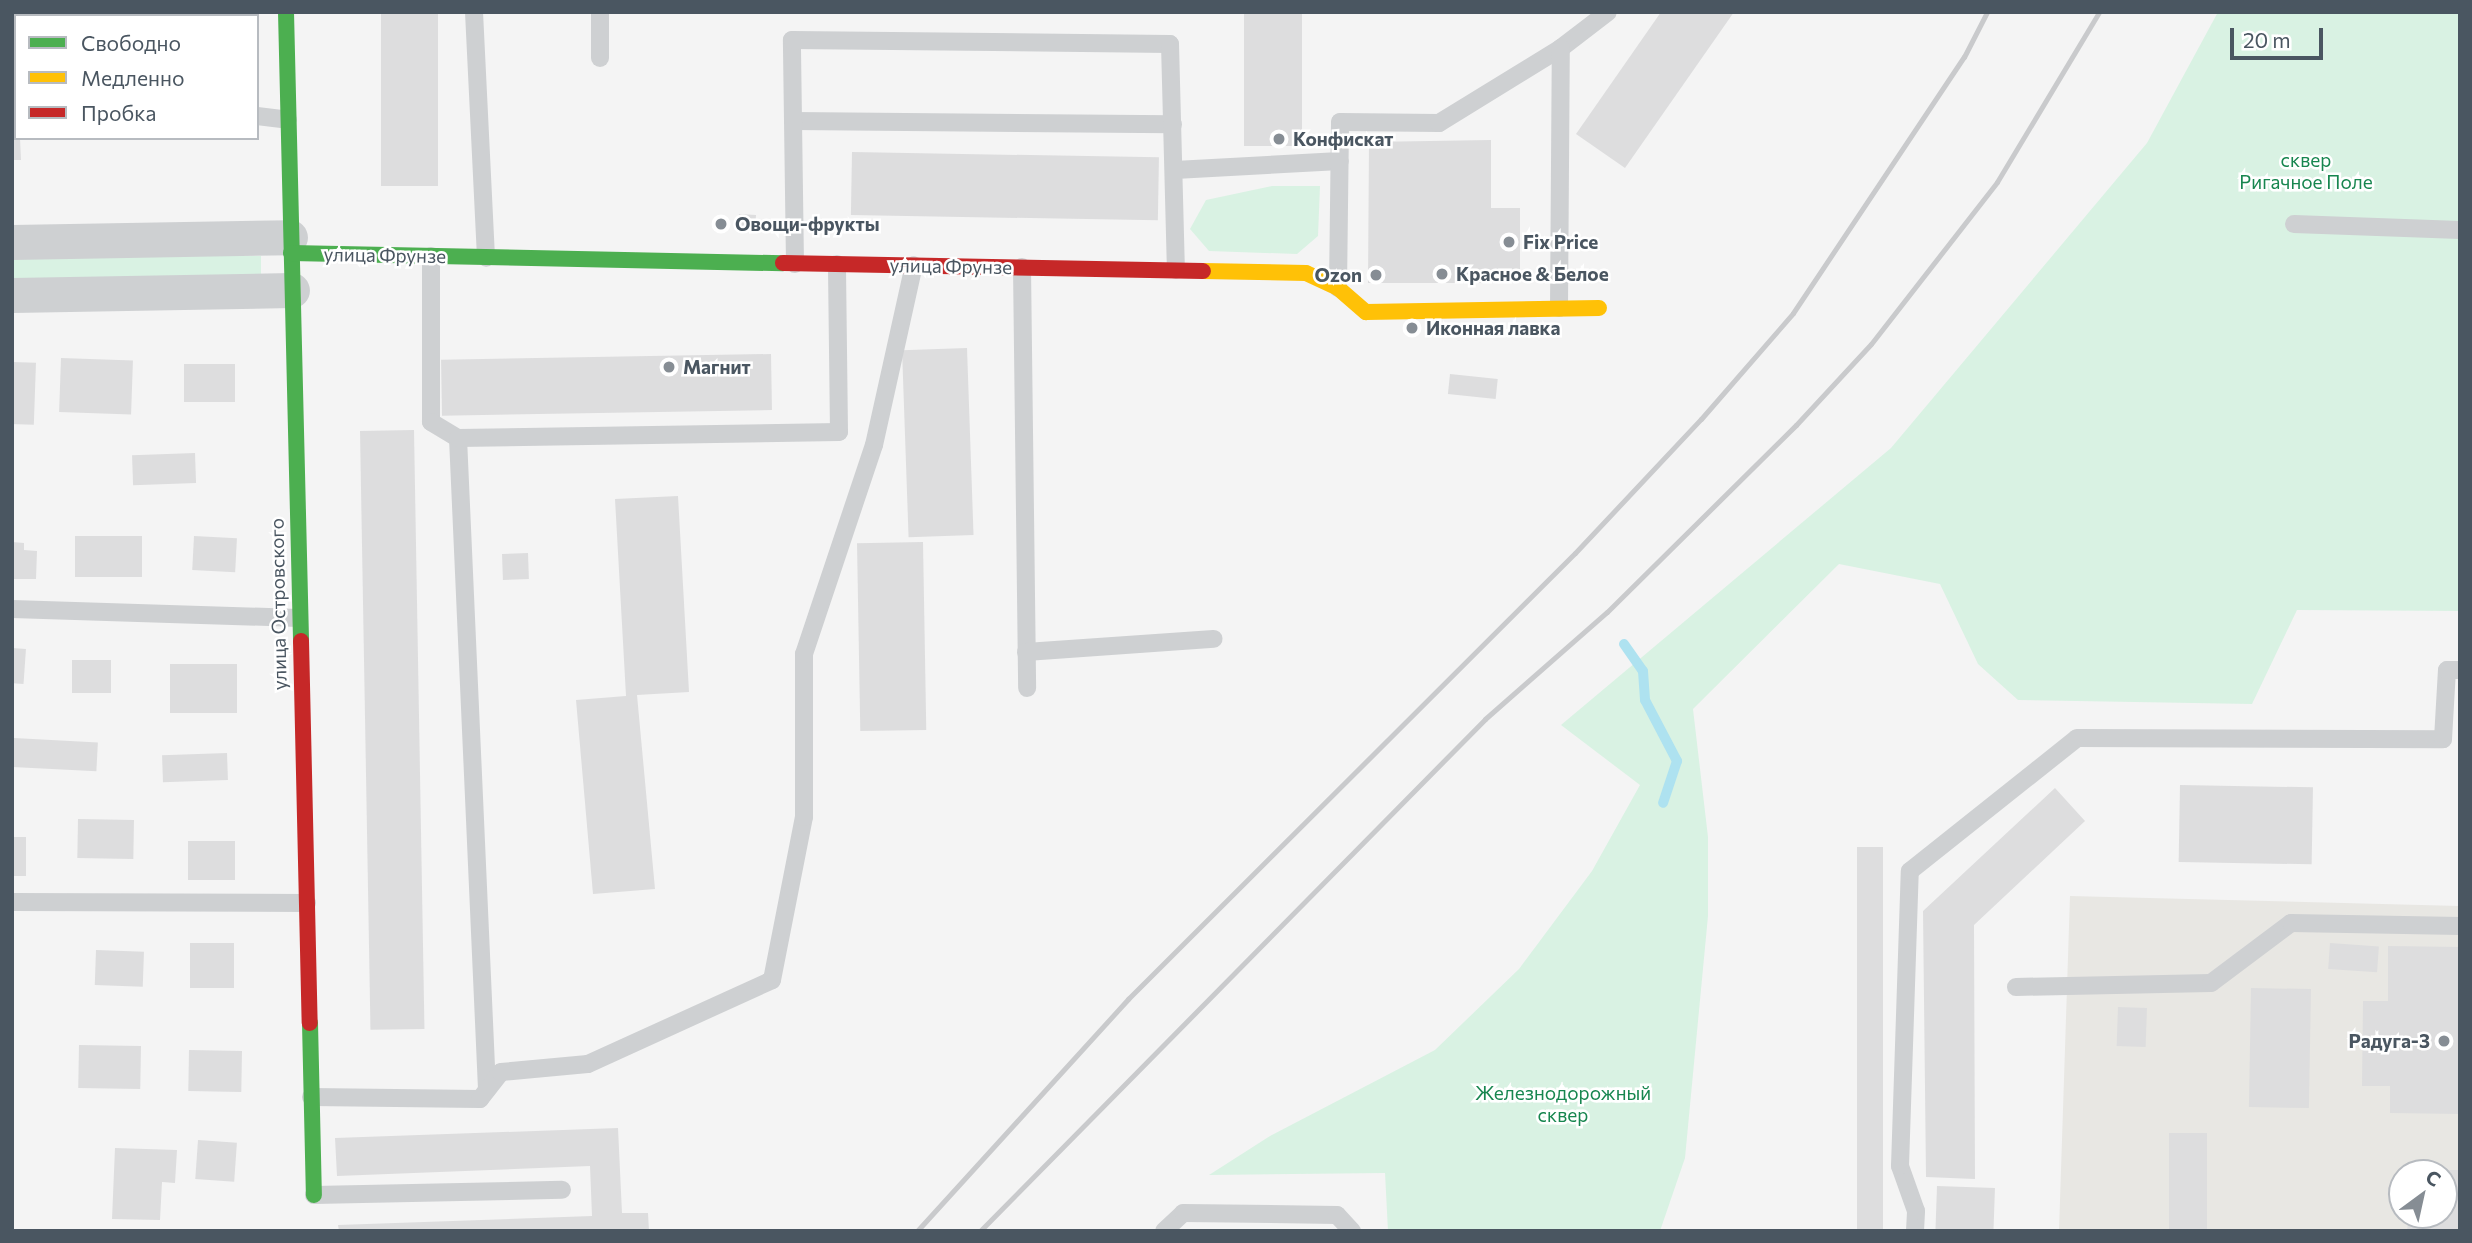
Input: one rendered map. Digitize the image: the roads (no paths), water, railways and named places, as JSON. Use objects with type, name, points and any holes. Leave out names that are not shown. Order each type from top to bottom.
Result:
[{"type":"street","name":"улица Островского","points":[[286,12],[314,1195]]},
{"type":"street","name":"улица Фрунзе","points":[[12,242],[290,245],[486,258],[1306,272],[1338,288],[1366,313],[1599,307]]},
{"type":"street","points":[[12,295],[292,290]]},
{"type":"lane","points":[[474,12],[486,258]]},
{"type":"lane","points":[[600,12],[600,58]]},
{"type":"lane","points":[[1338,288],[1340,122],[1439,123],[1561,48],[1608,12]]},
{"type":"lane","points":[[795,264],[792,40],[1170,44],[1176,270]]},
{"type":"lane","points":[[1559,308],[1561,48]]},
{"type":"lane","points":[[259,116],[288,120]]},
{"type":"lane","points":[[793,121],[1173,124]]},
{"type":"lane","points":[[1175,170],[1340,161]]},
{"type":"lane","points":[[2294,224],[2460,230]]},
{"type":"lane","points":[[431,256],[431,422],[458,438],[839,432],[837,264]]},
{"type":"lane","points":[[311,1097],[480,1099],[501,1072],[588,1064],[772,980],[804,817],[804,654],[874,445],[914,265]]},
{"type":"lane","points":[[1022,267],[1027,688]]},
{"type":"lane","points":[[458,438],[487,1089]]},
{"type":"lane","points":[[12,609],[299,618]]},
{"type":"lane","points":[[1026,652],[1214,639]]},
{"type":"lane","points":[[1915,1231],[1916,1211],[1900,1166],[1910,871],[2077,738],[2444,739],[2447,670],[2460,670]]},
{"type":"lane","points":[[12,902],[306,903]]},
{"type":"lane","points":[[2016,987],[2211,983],[2291,923],[2460,926]]},
{"type":"lane","points":[[314,1195],[562,1190]]},
{"type":"lane","points":[[1164,1231],[1183,1213],[1337,1215],[1352,1231]]},
{"type":"waterway","points":[[1624,644],[1643,671],[1645,700],[1677,761],[1663,803]]},
{"type":"railway","points":[[917,1231],[1128,999],[1575,553],[1701,419],[1793,313],[1964,57],[1987,12]]},
{"type":"railway","points":[[980,1231],[1485,719],[1607,612],[1796,425],[1871,344],[1997,182],[2099,12]]},
{"type":"place","name":"Конфискат","points":[[1279,139]]},
{"type":"place","name":"Овощи-фрукты","points":[[721,224]]},
{"type":"place","name":"Fix Price","points":[[1509,242]]},
{"type":"place","name":"Красное & Белое","points":[[1442,274]]},
{"type":"place","name":"Ozon","points":[[1376,275]]},
{"type":"place","name":"Иконная лавка","points":[[1412,328]]},
{"type":"place","name":"Магнит","points":[[669,367]]},
{"type":"place","name":"Радуга-3","points":[[2444,1041]]},
{"type":"park label","name":"сквер Ригачное Поле","points":[[2306,171]]},
{"type":"park label","name":"Железнодорожный сквер","points":[[1563,1104]]}]
